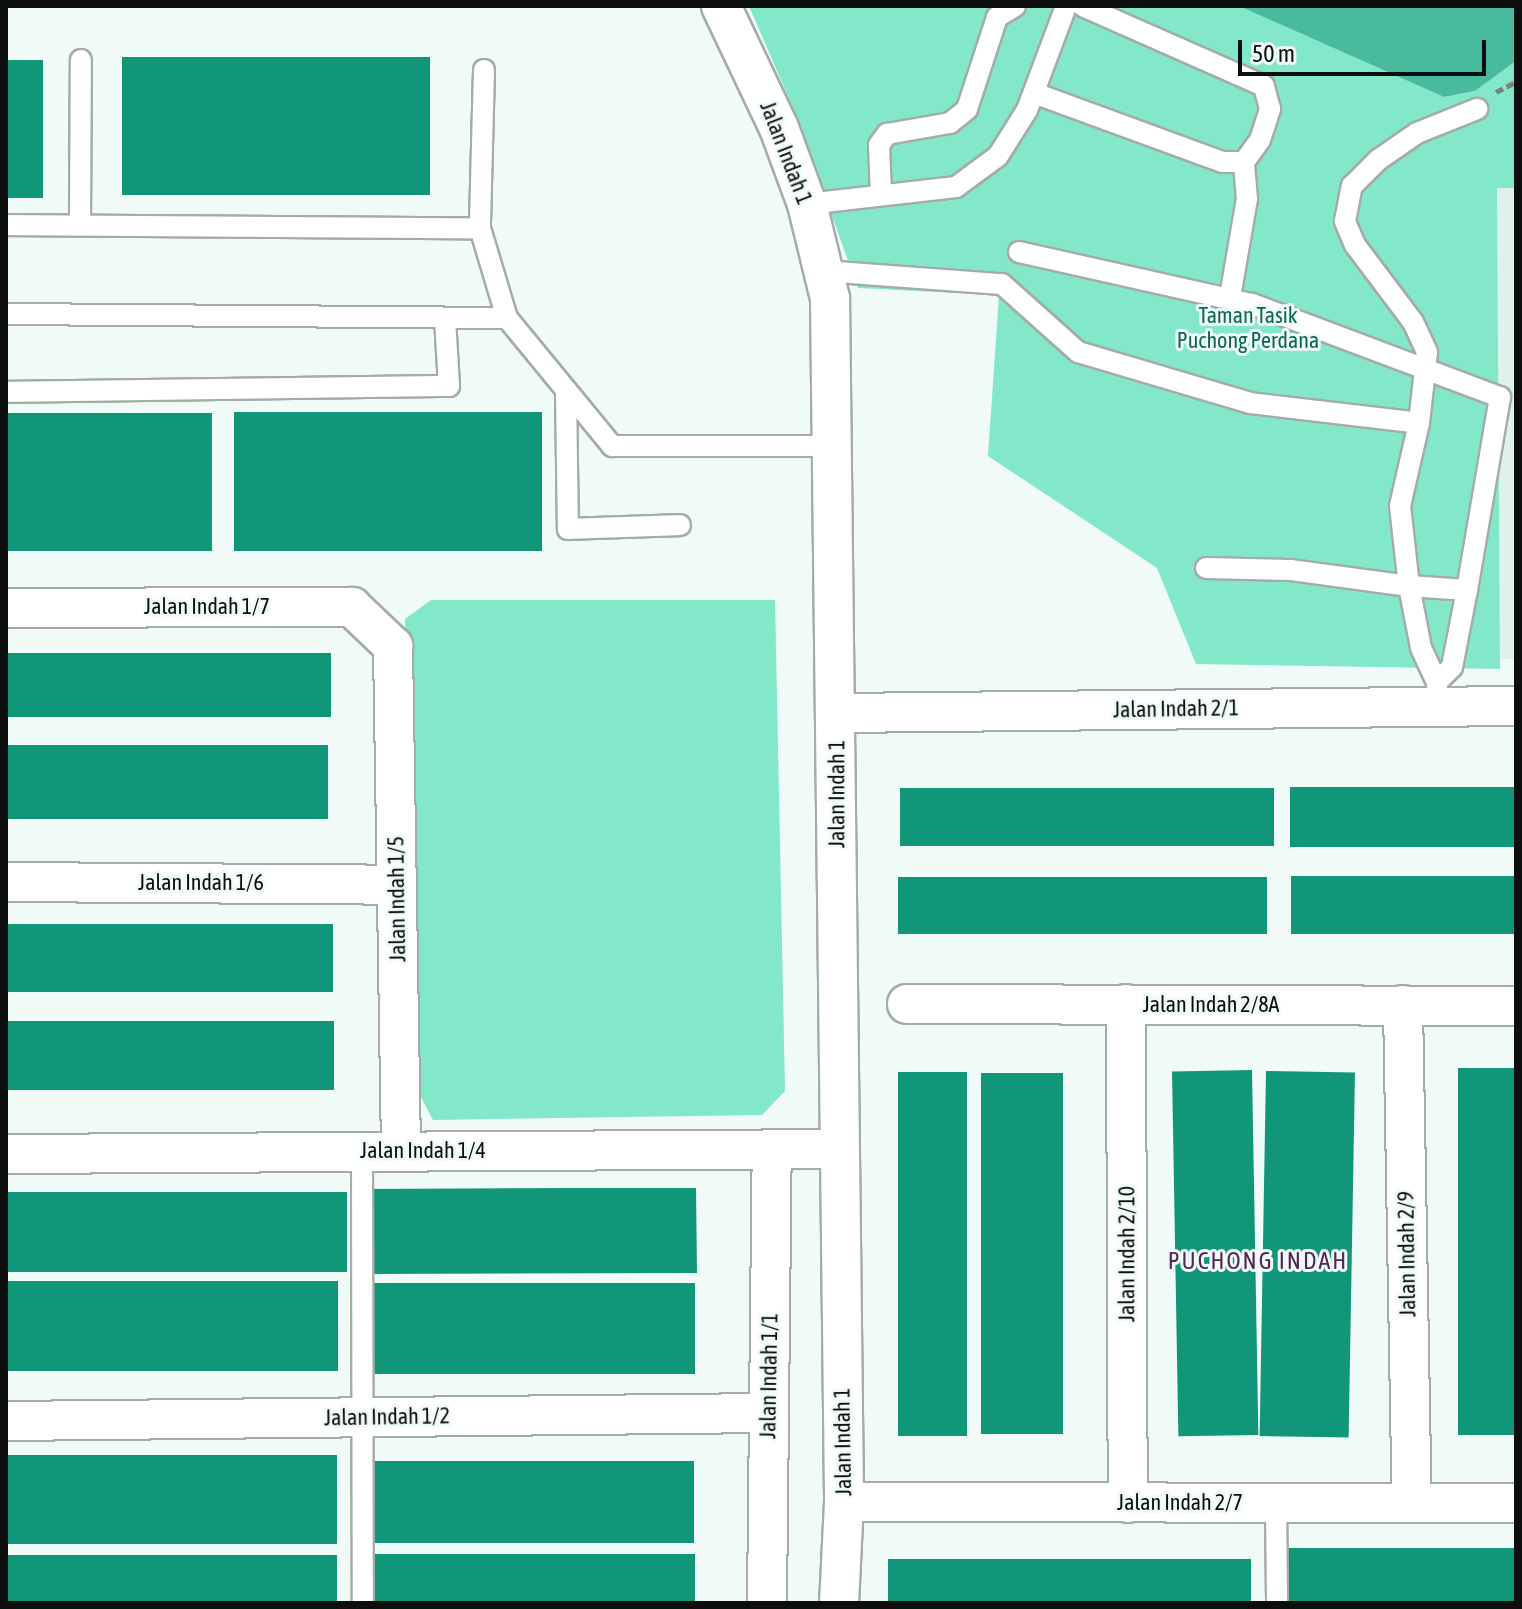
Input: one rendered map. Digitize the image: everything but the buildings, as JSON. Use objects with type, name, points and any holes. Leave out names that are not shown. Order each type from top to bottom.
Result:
[{"type":"street","name":"Jalan Indah 1","points":[[721,6],[779,128],[807,204],[830,298],[844,1502],[839,1603]]},
{"type":"street","name":"Jalan Indah 1/7","points":[[6,608],[352,607],[393,646]]},
{"type":"street","name":"Jalan Indah 1/5","points":[[393,646],[401,1151]]},
{"type":"street","name":"Jalan Indah 2/1","points":[[837,713],[1437,694],[1516,706]]},
{"type":"street","name":"Jalan Indah 1/6","points":[[6,882],[397,885]]},
{"type":"street","name":"Jalan Indah 2/8A","points":[[907,1004],[1516,1006]]},
{"type":"street","name":"Jalan Indah 2/10","points":[[1126,1004],[1128,1503]]},
{"type":"street","name":"Jalan Indah 2/9","points":[[1403,1005],[1412,1503]]},
{"type":"street","name":"Jalan Indah 1/1","points":[[767,1603],[772,1149]]},
{"type":"street","name":"Jalan Indah 1/4","points":[[6,1154],[839,1149]]},
{"type":"street","name":"Jalan Indah 1/2","points":[[6,1421],[769,1413]]},
{"type":"street","name":"Jalan Indah 2/7","points":[[844,1502],[1516,1503]]},
{"type":"lane","points":[[881,195],[879,145],[887,134],[950,123],[967,109],[997,17],[1015,6]]},
{"type":"lane","points":[[807,204],[956,187],[998,156],[1034,93],[1066,6]]},
{"type":"lane","points":[[1083,6],[1264,86],[1270,109],[1260,140],[1244,162],[1247,199],[1230,297]]},
{"type":"lane","points":[[80,224],[81,60]]},
{"type":"lane","points":[[484,70],[480,228],[507,318],[612,446],[831,446]]},
{"type":"lane","points":[[1034,93],[1223,162],[1244,162]]},
{"type":"lane","points":[[1437,694],[1421,648],[1409,586],[1400,506],[1419,423],[1428,371],[1427,352],[1413,322],[1355,245],[1345,221],[1352,186],[1378,160],[1417,133],[1477,109]]},
{"type":"lane","points":[[6,225],[480,228]]},
{"type":"lane","points":[[1019,252],[1230,297],[1500,397],[1452,667],[1437,694]]},
{"type":"lane","points":[[823,271],[1002,284],[1078,352],[1250,403],[1419,423]]},
{"type":"lane","points":[[6,314],[507,318]]},
{"type":"lane","points":[[6,392],[449,386],[445,318]]},
{"type":"lane","points":[[566,392],[568,529],[680,525]]},
{"type":"lane","points":[[1206,568],[1290,570],[1409,586],[1467,590]]},
{"type":"lane","points":[[362,1151],[363,1603]]},
{"type":"lane","points":[[1276,1503],[1277,1603]]},
{"type":"shaded area","points":[[1239,6],[1516,6],[1516,61],[1475,91],[1444,97]]},
{"type":"shaded area","points":[[1497,188],[1516,188],[1516,659],[1500,659]]},
{"type":"green space","name":"Taman Tasik Puchong Perdana","points":[[749,6],[1239,6],[1444,97],[1475,91],[1516,61],[1516,188],[1497,188],[1500,669],[1196,664],[1157,568],[988,456],[999,295],[858,288],[793,108]]},
{"type":"green space","points":[[431,600],[775,600],[785,1091],[762,1115],[433,1120],[413,1082],[405,619]]},
{"type":"district","name":"PUCHONG INDAH","points":[[1258,1261]]}]
